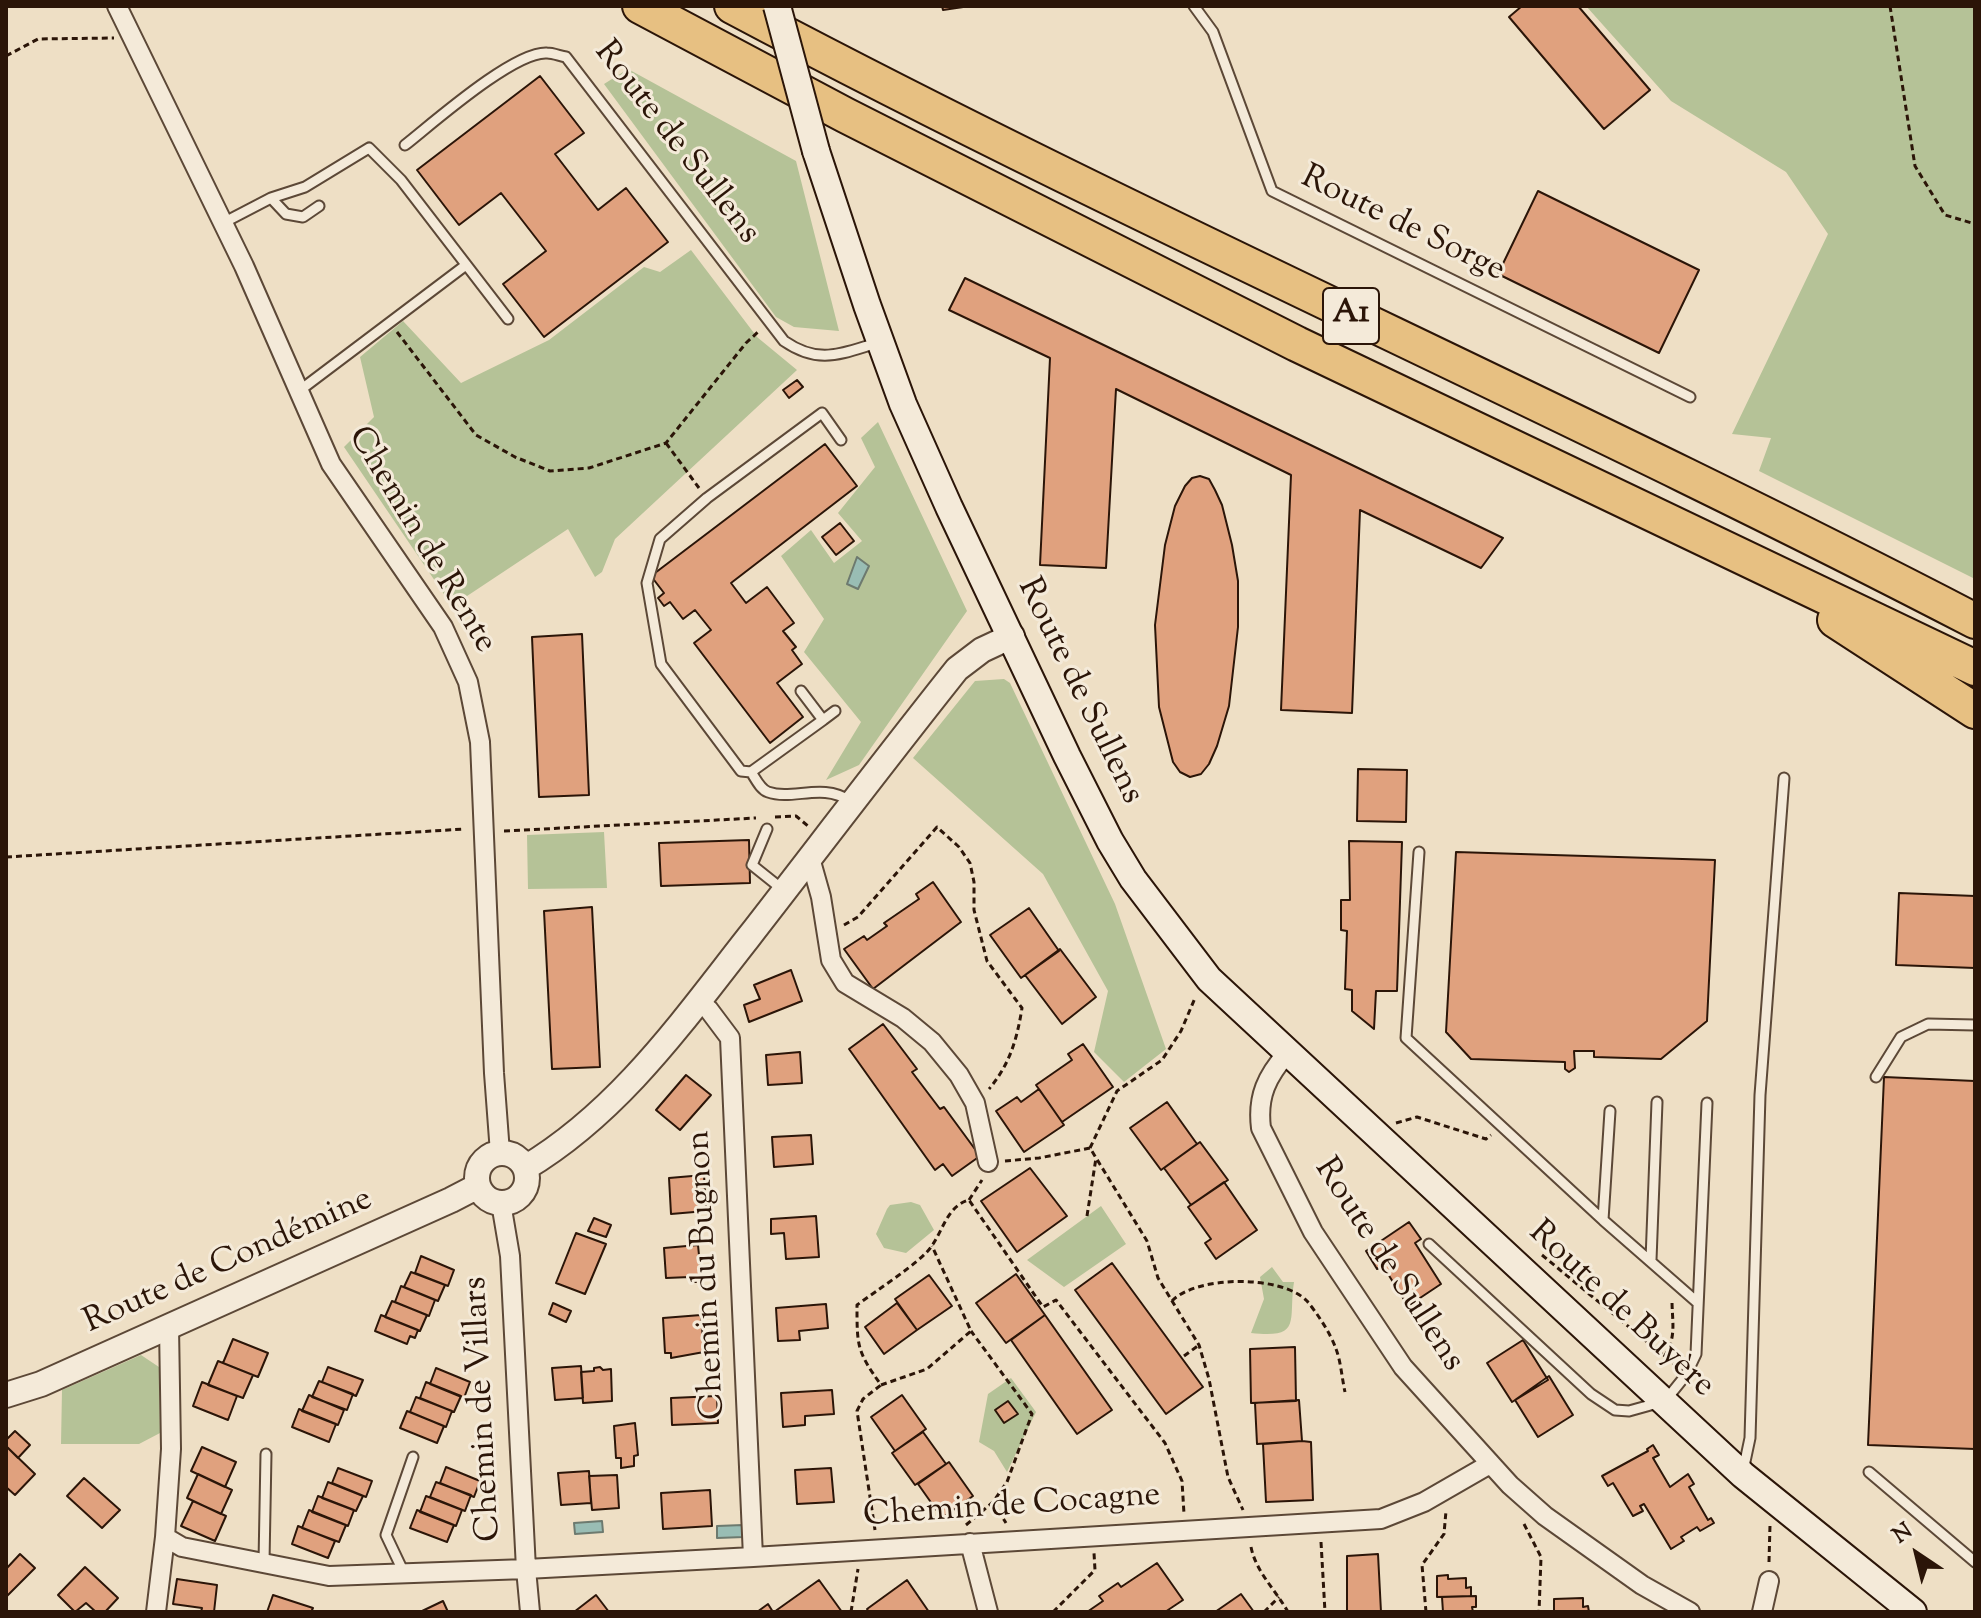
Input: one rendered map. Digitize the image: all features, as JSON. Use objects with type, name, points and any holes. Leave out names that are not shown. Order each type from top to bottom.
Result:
[{"type":"highway","name":"A1","points":[[640,6],[845,115],[1283,337],[1975,668]]},
{"type":"highway","name":"A1","points":[[732,6],[1146,217],[1841,552],[1975,621]]},
{"type":"highway","points":[[1717,545],[1975,711]]},
{"type":"highway","points":[[1841,552],[1975,605]]},
{"type":"main road","name":"Route de Sullens","points":[[777,6],[816,151],[880,342],[929,464],[1089,802],[1133,879],[1209,979],[1288,1052]]},
{"type":"main road","name":"Route de Buyère","points":[[1288,1052],[1743,1475],[1913,1612]]},
{"type":"street","name":"Chemin de Rente","points":[[117,6],[223,223],[331,464],[443,627],[468,682],[480,742],[489,830],[494,1073],[500,1153]]},
{"type":"street","points":[[525,1168],[569,1140],[633,1081],[699,1001],[957,669],[982,650],[1012,636]]},
{"type":"street","points":[[810,858],[821,897],[831,960],[845,983],[903,1018],[932,1042],[959,1075],[975,1103],[988,1162]]},
{"type":"street","name":"Chemin du Bugnon","points":[[699,1001],[730,1038],[753,1557]]},
{"type":"street","name":"Route de Sullens","points":[[1288,1052],[1270,1073],[1262,1091],[1259,1109],[1261,1128],[1313,1232],[1395,1355],[1490,1464],[1545,1516],[1642,1585],[1690,1612]]},
{"type":"street","points":[[500,1153],[518,1158],[525,1168],[526,1185],[522,1193],[509,1202],[486,1198],[478,1186],[477,1177],[484,1161],[500,1153]]},
{"type":"street","name":"Route de Condémine","points":[[6,1395],[41,1384],[478,1186]]},
{"type":"street","name":"Chemin de Villars","points":[[501,1203],[510,1256],[530,1612]]},
{"type":"street","points":[[156,1612],[171,1449],[169,1327]]},
{"type":"street","name":"Chemin de Cocagne","points":[[165,1537],[182,1547],[329,1576],[753,1557],[966,1535],[1381,1519],[1424,1502],[1490,1464]]},
{"type":"street","points":[[966,1535],[988,1612]]},
{"type":"street","points":[[1762,1612],[1769,1581]]},
{"type":"lane","name":"Route de Sorge","points":[[1194,6],[1213,32],[1272,191],[1690,397]]},
{"type":"lane","name":"Route de Sullens","points":[[405,145],[482,85],[517,63],[546,52],[566,57],[784,341],[812,356],[833,356],[880,342]]},
{"type":"lane","points":[[223,223],[271,198],[305,187],[369,148],[401,180],[508,319]]},
{"type":"lane","points":[[271,198],[286,214],[303,217],[319,206]]},
{"type":"lane","points":[[299,391],[466,265]]},
{"type":"lane","points":[[835,711],[751,772],[741,771],[661,664],[647,583],[660,539],[707,498],[799,429],[822,413],[841,440]]},
{"type":"lane","points":[[801,691],[823,720]]},
{"type":"lane","points":[[751,772],[760,787],[769,792],[827,792],[853,803]]},
{"type":"lane","points":[[1743,1475],[1750,1438],[1760,1095],[1784,778]]},
{"type":"lane","points":[[767,829],[752,865],[785,891]]},
{"type":"lane","points":[[1419,852],[1406,1038],[1698,1303]]},
{"type":"lane","points":[[1876,1077],[1901,1037],[1928,1024],[1975,1025]]},
{"type":"lane","points":[[1651,1260],[1657,1102]]},
{"type":"lane","points":[[1429,1244],[1591,1394],[1615,1410],[1629,1411],[1665,1401],[1686,1375],[1696,1354],[1707,1103]]},
{"type":"lane","points":[[1603,1220],[1610,1111]]},
{"type":"lane","points":[[264,1562],[266,1454]]},
{"type":"lane","points":[[404,1573],[386,1535],[413,1457]]},
{"type":"lane","points":[[1869,1472],[1975,1562]]},
{"type":"path","points":[[1890,6],[1915,166],[1945,215],[1975,224]]},
{"type":"path","points":[[6,56],[38,39],[132,38]]},
{"type":"path","points":[[390,323],[476,435],[515,457],[550,471],[589,468],[666,443],[746,343],[760,331]]},
{"type":"path","points":[[666,443],[702,492]]},
{"type":"path","points":[[6,857],[796,816],[815,831]]},
{"type":"path","points":[[826,935],[858,917],[937,827],[959,847],[970,863],[974,910],[987,961],[1022,1008],[1016,1042],[1003,1072],[975,1103]]},
{"type":"path","points":[[1090,1148],[1117,1091],[1162,1060],[1181,1031],[1197,992]]},
{"type":"path","points":[[1396,1123],[1417,1117],[1486,1139],[1491,1135]]},
{"type":"path","points":[[1090,1148],[1147,1241],[1158,1278],[1199,1345],[1209,1379],[1228,1477],[1244,1515]]},
{"type":"path","points":[[971,1331],[927,1369],[881,1385],[861,1357],[857,1305],[932,1246],[946,1218],[969,1200],[980,1186],[988,1162],[1039,1158],[1090,1148]]},
{"type":"path","points":[[1087,1216],[1096,1158]]},
{"type":"path","name":"Chemin de Cocagne","points":[[969,1200],[1043,1307],[1056,1300],[1165,1443],[1182,1481],[1184,1518]]},
{"type":"path","name":"Chemin de Cocagne","points":[[932,1246],[971,1331],[1032,1414],[1007,1482],[966,1535]]},
{"type":"path","points":[[1172,1301],[1178,1295],[1216,1282],[1263,1284],[1298,1294],[1308,1303],[1336,1349],[1345,1392]]},
{"type":"path","points":[[1184,1356],[1199,1345]]},
{"type":"path","name":"Chemin de Cocagne","points":[[876,1538],[857,1411],[863,1399],[881,1385]]},
{"type":"path","points":[[1769,1581],[1771,1497]]},
{"type":"path","name":"Chemin de Cocagne","points":[[993,1502],[1009,1529]]},
{"type":"path","points":[[1426,1612],[1422,1565],[1444,1534],[1446,1509]]},
{"type":"path","points":[[1523,1522],[1541,1557],[1539,1612]]},
{"type":"path","points":[[1321,1534],[1325,1612]]},
{"type":"path","points":[[1249,1538],[1254,1564],[1288,1612]]},
{"type":"path","points":[[1053,1612],[1095,1570],[1094,1547]]},
{"type":"path","points":[[851,1612],[859,1561]]},
{"type":"path","points":[[1264,1612],[1279,1597]]},
{"type":"green space","points":[[1586,6],[1975,6],[1975,579],[1759,471],[1771,438],[1732,434],[1828,234],[1786,172],[1671,101]]},
{"type":"green space","points":[[628,69],[796,161],[839,331],[794,327],[776,317],[604,84]]},
{"type":"green space","points":[[691,250],[757,337],[797,370],[615,539],[602,572],[595,577],[568,529],[452,606],[344,447],[374,417],[360,357],[403,321],[461,383],[549,340],[644,267],[660,272]]},
{"type":"green space","points":[[878,422],[967,611],[859,765],[826,780],[861,722],[804,652],[824,619],[781,556],[811,530],[834,563],[862,541],[838,513],[875,467],[861,438]]},
{"type":"green space","points":[[1004,679],[1010,683],[1115,904],[1166,1049],[1124,1082],[1094,1052],[1108,991],[1043,874],[913,758],[975,681]]},
{"type":"green space","points":[[604,832],[607,888],[528,889],[527,835]]},
{"type":"green space","points":[[911,1202],[920,1205],[934,1230],[906,1253],[884,1248],[876,1234],[887,1209],[890,1205]]},
{"type":"green space","points":[[1101,1206],[1126,1244],[1064,1287],[1027,1260]]},
{"type":"green space","points":[[1272,1267],[1283,1282],[1294,1282],[1290,1324],[1279,1333],[1251,1333],[1264,1299],[1260,1277]]},
{"type":"green space","points":[[141,1355],[159,1367],[160,1433],[139,1444],[61,1444],[62,1390]]},
{"type":"green space","points":[[1011,1378],[1036,1412],[1007,1472],[994,1451],[979,1442],[988,1394]]},
{"type":"water","points":[[857,557],[869,566],[858,589],[847,584]]},
{"type":"water","points":[[602,1521],[603,1532],[575,1534],[574,1523]]},
{"type":"water","points":[[743,1525],[744,1537],[717,1538],[717,1526]]},
{"type":"building","points":[[942,6],[970,6],[943,10]]},
{"type":"building","points":[[1522,6],[1578,6],[1650,90],[1604,129],[1509,17]]},
{"type":"building","points":[[540,76],[584,133],[555,154],[598,210],[626,188],[668,242],[544,337],[503,284],[546,251],[501,193],[459,225],[417,170]]},
{"type":"building","points":[[1538,191],[1699,270],[1659,353],[1498,274]]},
{"type":"building","points":[[965,278],[1503,538],[1481,568],[1360,510],[1352,713],[1281,710],[1291,475],[1116,389],[1106,568],[1040,565],[1050,358],[949,310]]},
{"type":"building","points":[[797,380],[803,387],[789,398],[783,390]]},
{"type":"building","points":[[825,444],[857,486],[731,583],[746,603],[767,587],[794,623],[783,631],[796,647],[792,650],[802,664],[777,683],[803,717],[770,743],[694,643],[711,630],[695,610],[683,619],[670,602],[664,606],[658,598],[664,593],[651,576]]},
{"type":"building","points":[[1200,476],[1209,479],[1222,505],[1238,581],[1238,627],[1229,706],[1217,746],[1201,774],[1190,777],[1180,772],[1173,762],[1159,707],[1155,625],[1165,545],[1175,506],[1185,486],[1192,478]]},
{"type":"building","points":[[840,523],[854,541],[836,555],[822,537]]},
{"type":"building","points":[[582,634],[589,795],[539,797],[532,637]]},
{"type":"building","points":[[1358,769],[1407,770],[1406,822],[1357,821]]},
{"type":"building","points":[[749,840],[750,883],[661,886],[659,843]]},
{"type":"building","points":[[1349,841],[1402,842],[1397,991],[1376,991],[1374,1029],[1352,1011],[1352,990],[1345,989],[1347,931],[1341,930],[1341,900],[1350,900]]},
{"type":"building","points":[[1456,852],[1715,860],[1707,1021],[1661,1059],[1594,1057],[1594,1051],[1574,1051],[1575,1068],[1569,1072],[1565,1069],[1565,1062],[1471,1059],[1446,1032]]},
{"type":"building","points":[[933,882],[961,922],[873,989],[844,949],[864,936],[867,940],[887,926],[884,923],[919,899],[916,894]]},
{"type":"building","points":[[1899,893],[1975,896],[1975,968],[1896,965]]},
{"type":"building","points":[[592,907],[600,1067],[552,1069],[544,911]]},
{"type":"building","points":[[1029,908],[1059,951],[1021,978],[990,935]]},
{"type":"building","points":[[1060,949],[1096,997],[1062,1024],[1025,975]]},
{"type":"building","points":[[791,970],[802,1001],[749,1022],[744,1005],[760,999],[754,985]]},
{"type":"building","points":[[883,1024],[917,1069],[912,1072],[940,1109],[944,1107],[980,1156],[952,1176],[943,1164],[935,1170],[849,1049]]},
{"type":"building","points":[[1083,1044],[1113,1087],[1062,1122],[1036,1085],[1072,1060],[1068,1054]]},
{"type":"building","points":[[800,1052],[802,1083],[768,1085],[766,1055]]},
{"type":"building","points":[[686,1075],[711,1095],[680,1130],[656,1110]]},
{"type":"building","points":[[1884,1077],[1975,1081],[1975,1449],[1868,1445]]},
{"type":"building","points":[[1039,1089],[1064,1125],[1024,1152],[996,1111],[1017,1097],[1021,1102]]},
{"type":"building","points":[[1167,1102],[1197,1144],[1161,1170],[1130,1128]]},
{"type":"building","points":[[811,1135],[813,1164],[774,1167],[772,1137]]},
{"type":"building","points":[[1200,1142],[1228,1180],[1191,1205],[1164,1168]]},
{"type":"building","points":[[1030,1168],[1067,1216],[1017,1252],[981,1201]]},
{"type":"building","points":[[704,1175],[706,1211],[671,1214],[669,1178]]},
{"type":"building","points":[[1224,1182],[1257,1230],[1216,1259],[1205,1243],[1211,1239],[1188,1207]]},
{"type":"building","points":[[816,1216],[819,1257],[786,1259],[784,1233],[771,1234],[771,1219]]},
{"type":"building","points":[[594,1218],[611,1225],[606,1237],[588,1231]]},
{"type":"building","points":[[1409,1222],[1421,1239],[1415,1243],[1441,1284],[1408,1306],[1383,1266],[1377,1269],[1366,1251]]},
{"type":"building","points":[[576,1233],[606,1244],[585,1294],[556,1283]]},
{"type":"building","points":[[698,1245],[701,1276],[696,1277],[696,1282],[691,1282],[690,1277],[666,1278],[664,1248]]},
{"type":"building","points":[[421,1256],[454,1270],[448,1286],[415,1273]]},
{"type":"building","points":[[1112,1263],[1203,1387],[1166,1414],[1075,1290]]},
{"type":"building","points":[[411,1272],[445,1285],[438,1301],[404,1287]]},
{"type":"building","points":[[1016,1274],[1045,1315],[1006,1343],[976,1303]]},
{"type":"building","points":[[929,1275],[952,1306],[917,1330],[895,1299]]},
{"type":"building","points":[[401,1286],[435,1300],[429,1316],[395,1302]]},
{"type":"building","points":[[392,1301],[427,1315],[420,1331],[385,1317]]},
{"type":"building","points":[[553,1303],[571,1311],[566,1322],[549,1314]]},
{"type":"building","points":[[897,1303],[917,1330],[884,1354],[865,1327]]},
{"type":"building","points":[[826,1304],[828,1328],[799,1331],[800,1340],[778,1341],[776,1308]]},
{"type":"building","points":[[381,1315],[418,1330],[415,1338],[410,1336],[407,1344],[375,1331]]},
{"type":"building","points":[[701,1315],[704,1352],[671,1358],[671,1353],[665,1353],[663,1318]]},
{"type":"building","points":[[1045,1315],[1112,1410],[1077,1434],[1011,1340]]},
{"type":"building","points":[[233,1339],[268,1353],[258,1377],[223,1363]]},
{"type":"building","points":[[1523,1340],[1548,1380],[1512,1402],[1487,1363]]},
{"type":"building","points":[[1295,1347],[1296,1401],[1251,1403],[1250,1349]]},
{"type":"building","points":[[218,1361],[253,1375],[243,1398],[208,1385]]},
{"type":"building","points":[[581,1366],[583,1398],[555,1400],[552,1368]]},
{"type":"building","points":[[328,1367],[363,1380],[356,1396],[322,1382]]},
{"type":"building","points":[[600,1367],[603,1370],[611,1369],[612,1401],[583,1403],[581,1372]]},
{"type":"building","points":[[436,1368],[470,1382],[464,1398],[430,1384]]},
{"type":"building","points":[[1549,1376],[1573,1415],[1538,1437],[1515,1400]]},
{"type":"building","points":[[319,1381],[353,1394],[347,1410],[312,1397]]},
{"type":"building","points":[[202,1382],[237,1396],[228,1420],[193,1406]]},
{"type":"building","points":[[426,1382],[461,1396],[454,1412],[420,1398]]},
{"type":"building","points":[[832,1390],[834,1414],[805,1416],[805,1425],[783,1427],[781,1393]]},
{"type":"building","points":[[309,1395],[344,1410],[338,1425],[302,1411]]},
{"type":"building","points":[[902,1395],[926,1429],[895,1451],[871,1417]]},
{"type":"building","points":[[717,1396],[718,1423],[672,1425],[671,1398]]},
{"type":"building","points":[[416,1397],[452,1411],[446,1427],[410,1412]]},
{"type":"building","points":[[1299,1400],[1302,1441],[1257,1444],[1255,1403]]},
{"type":"building","points":[[1008,1401],[1018,1414],[1004,1423],[995,1410]]},
{"type":"building","points":[[299,1409],[336,1424],[329,1442],[292,1427]]},
{"type":"building","points":[[407,1411],[444,1426],[437,1443],[400,1428]]},
{"type":"building","points":[[635,1423],[638,1455],[634,1456],[634,1466],[621,1468],[621,1458],[616,1458],[614,1426]]},
{"type":"building","points":[[15,1431],[30,1445],[18,1458],[6,1446],[6,1440]]},
{"type":"building","points":[[923,1432],[946,1464],[915,1485],[892,1453]]},
{"type":"building","points":[[1311,1442],[1313,1500],[1266,1502],[1263,1444]]},
{"type":"building","points":[[1653,1445],[1659,1455],[1653,1458],[1670,1487],[1688,1474],[1694,1484],[1689,1487],[1708,1520],[1711,1518],[1714,1523],[1700,1531],[1697,1527],[1681,1537],[1684,1541],[1671,1549],[1644,1504],[1640,1506],[1643,1511],[1633,1516],[1613,1483],[1608,1486],[1602,1476],[1648,1451]]},
{"type":"building","points":[[6,1446],[35,1474],[15,1495],[6,1487]]},
{"type":"building","points":[[202,1447],[236,1462],[225,1487],[191,1471]]},
{"type":"building","points":[[949,1462],[973,1496],[942,1518],[918,1484]]},
{"type":"building","points":[[446,1467],[480,1481],[474,1497],[440,1483]]},
{"type":"building","points":[[338,1468],[372,1481],[366,1497],[332,1483]]},
{"type":"building","points":[[831,1468],[834,1502],[797,1504],[795,1470]]},
{"type":"building","points":[[589,1471],[591,1503],[561,1505],[558,1473]]},
{"type":"building","points":[[198,1474],[232,1490],[221,1514],[187,1498]]},
{"type":"building","points":[[617,1475],[619,1508],[592,1510],[589,1476]]},
{"type":"building","points":[[84,1478],[120,1510],[102,1528],[67,1496]]},
{"type":"building","points":[[328,1482],[363,1496],[356,1511],[322,1498]]},
{"type":"building","points":[[436,1482],[471,1495],[465,1511],[430,1497]]},
{"type":"building","points":[[710,1490],[712,1526],[663,1529],[661,1493]]},
{"type":"building","points":[[318,1496],[354,1510],[348,1526],[312,1512]]},
{"type":"building","points":[[426,1496],[462,1510],[456,1526],[420,1512]]},
{"type":"building","points":[[193,1501],[226,1516],[215,1541],[181,1526]]},
{"type":"building","points":[[309,1510],[346,1525],[339,1542],[302,1528]]},
{"type":"building","points":[[417,1510],[454,1525],[447,1542],[410,1528]]},
{"type":"building","points":[[298,1526],[335,1541],[328,1558],[292,1544]]},
{"type":"building","points":[[20,1554],[35,1568],[6,1597],[6,1569]]},
{"type":"building","points":[[1378,1554],[1381,1612],[1347,1612],[1347,1556]]},
{"type":"building","points":[[1157,1563],[1183,1600],[1165,1612],[1087,1612],[1103,1601],[1099,1596],[1118,1583],[1121,1587]]},
{"type":"building","points":[[85,1567],[118,1598],[105,1612],[96,1612],[86,1603],[75,1612],[58,1595]]},
{"type":"building","points":[[1448,1575],[1448,1579],[1466,1578],[1466,1588],[1471,1587],[1471,1596],[1437,1597],[1437,1576]]},
{"type":"building","points":[[177,1579],[217,1585],[214,1612],[201,1612],[202,1608],[173,1604]]},
{"type":"building","points":[[819,1580],[842,1612],[774,1612]]},
{"type":"building","points":[[907,1580],[929,1612],[869,1612],[867,1609]]},
{"type":"building","points":[[1241,1594],[1254,1612],[1215,1612]]},
{"type":"building","points":[[273,1595],[313,1608],[311,1612],[267,1612]]},
{"type":"building","points":[[596,1595],[609,1612],[574,1612]]},
{"type":"building","points":[[1476,1596],[1473,1612],[1443,1612],[1442,1597]]},
{"type":"building","points":[[1583,1598],[1583,1607],[1588,1606],[1589,1612],[1554,1612],[1554,1599]]},
{"type":"building","points":[[443,1601],[448,1612],[420,1612]]},
{"type":"building","points":[[768,1604],[773,1612],[757,1612]]}]
